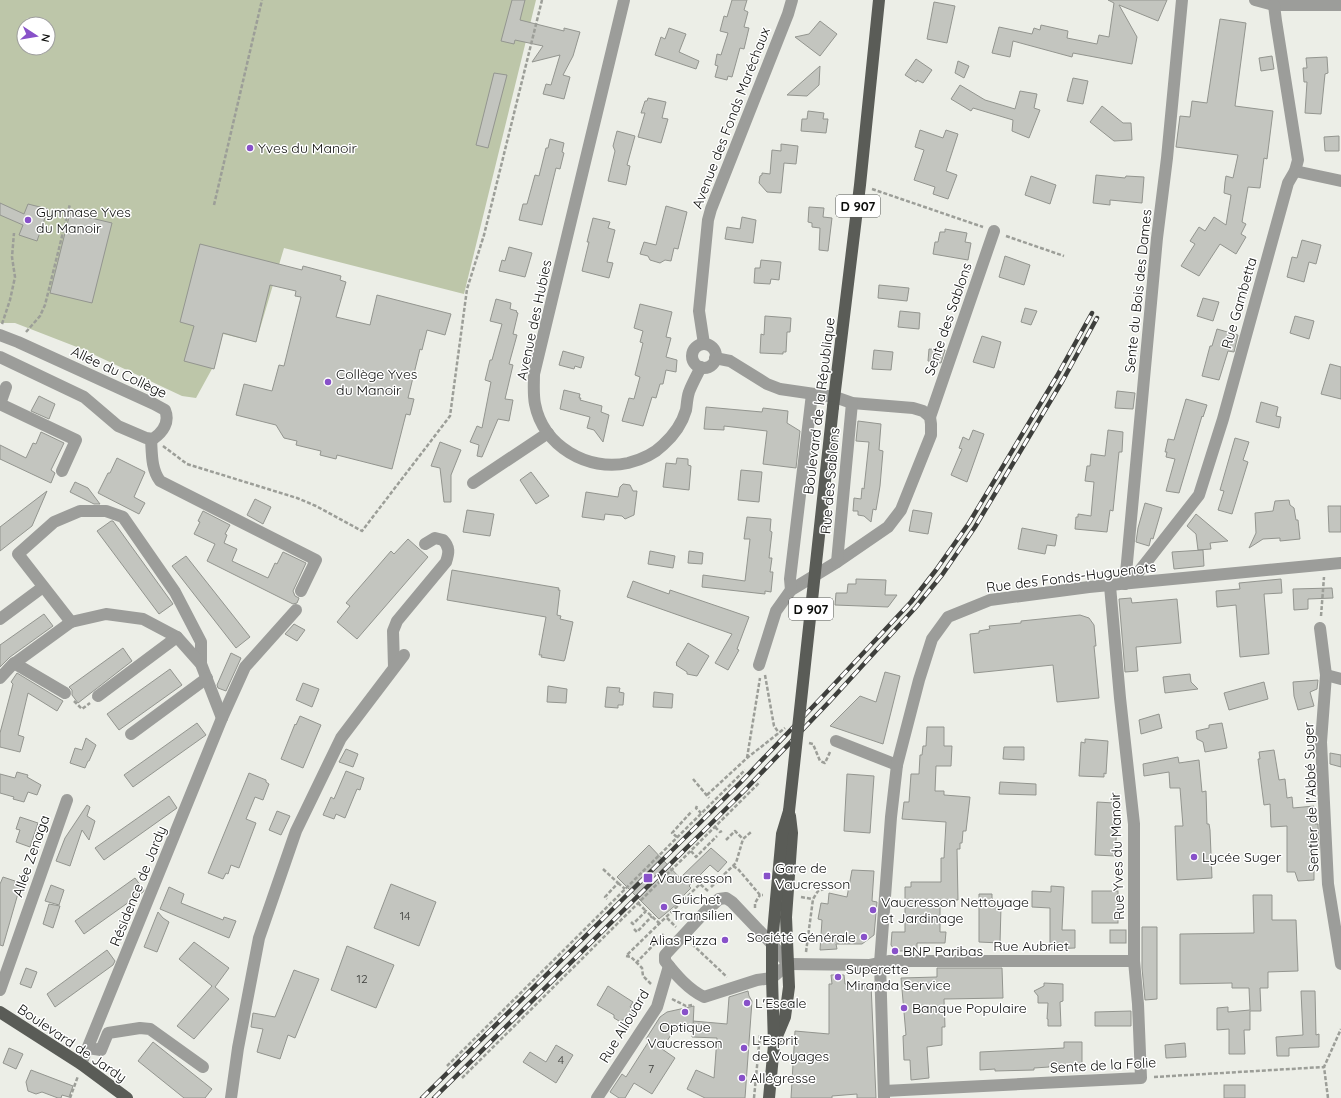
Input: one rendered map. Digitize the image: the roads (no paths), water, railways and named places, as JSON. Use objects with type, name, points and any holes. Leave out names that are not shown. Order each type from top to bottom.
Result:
[{"type":"main road","name":"Boulevard de la République","points":[[769,1098],[774,1045],[772,944],[782,834],[789,810],[834,402],[860,185],[878,2]]},
{"type":"main road","name":"Boulevard de la République","points":[[774,1045],[785,1017],[789,987],[786,913],[792,833],[789,810]]},
{"type":"main road","name":"Boulevard de Jardy","points":[[0,1012],[81,1064],[128,1098]]},
{"type":"street","name":"Avenue des Hubies","points":[[624,0],[534,374],[536,405],[541,422],[548,433],[560,446],[572,455],[593,463],[610,465],[636,461],[653,453],[674,433],[685,411],[689,392],[701,367]]},
{"type":"street","name":"Avenue des Fonds Maréchaux","points":[[704,344],[699,311],[708,220],[788,14],[792,0]]},
{"type":"street","name":"Sente du Bois des Dames","points":[[1125,584],[1157,238],[1167,158],[1182,0]]},
{"type":"street","points":[[1255,0],[1274,4],[1341,5]]},
{"type":"street","name":"Rue Gambetta","points":[[1125,584],[1137,574],[1199,495],[1225,412],[1288,183],[1295,171],[1298,160],[1274,4]]},
{"type":"street","points":[[1295,171],[1341,181]]},
{"type":"street","name":"Sente des Sablons","points":[[930,417],[994,231]]},
{"type":"street","name":"Allée du Collège","points":[[0,335],[165,410],[167,422],[160,434],[152,439]]},
{"type":"street","points":[[704,344],[713,348],[715,358],[711,365],[704,368],[694,363],[692,352],[696,346],[704,344]]},
{"type":"street","points":[[0,357],[84,398],[118,426],[146,438],[152,439],[153,462],[157,477],[160,481],[316,560],[301,590]]},
{"type":"street","points":[[715,358],[730,361],[767,384],[780,389],[812,394],[834,402],[913,408],[923,411],[930,417],[931,435],[902,510],[888,526],[837,562],[791,590],[776,610],[762,667]]},
{"type":"street","points":[[6,388],[0,404],[76,440],[62,471]]},
{"type":"street","points":[[791,590],[790,579],[812,394]]},
{"type":"street","name":"Rue des Sablons","points":[[837,562],[852,403]]},
{"type":"street","points":[[473,483],[548,433]]},
{"type":"street","points":[[71,622],[18,554],[54,522],[80,511],[106,511],[124,517],[175,592],[201,642],[201,664]]},
{"type":"street","points":[[394,667],[393,631],[397,621],[446,562],[448,557],[449,548],[444,540],[435,538],[425,544]]},
{"type":"street","name":"Rue des Fonds-Huguenots","points":[[884,1094],[880,963],[891,817],[897,765],[919,680],[932,639],[948,616],[990,600],[1125,584],[1341,563]]},
{"type":"street","name":"Rue Yves du Manoir","points":[[1110,586],[1119,690],[1134,824],[1134,960],[1138,1004],[1141,1078]]},
{"type":"street","points":[[0,619],[43,587]]},
{"type":"street","name":"Résidence de Jardy","points":[[81,1064],[222,718],[245,667],[296,610]]},
{"type":"street","points":[[0,678],[14,663],[71,622],[106,614],[143,618],[177,637],[201,664],[222,718]]},
{"type":"street","name":"Sentier de l'Abbé Suger","points":[[1320,628],[1326,675],[1321,742],[1328,884],[1341,964]]},
{"type":"street","points":[[98,696],[177,637]]},
{"type":"street","points":[[230,1098],[259,938],[296,831],[341,738],[404,655]]},
{"type":"street","points":[[14,663],[65,694]]},
{"type":"street","points":[[1326,675],[1341,679]]},
{"type":"street","points":[[132,734],[207,678]]},
{"type":"street","points":[[836,741],[897,765]]},
{"type":"street","name":"Allée Zenaga","points":[[0,990],[66,800]]},
{"type":"street","name":"Rue Allouard","points":[[596,1098],[657,1007],[669,966],[665,961],[665,955],[682,935],[719,899],[726,898],[732,902],[772,944]]},
{"type":"street","points":[[669,966],[693,991],[704,996],[757,980],[772,978],[788,964],[772,944]]},
{"type":"street","name":"Rue Aubriet","points":[[788,964],[870,965],[890,961],[1134,960]]},
{"type":"street","points":[[88,1048],[101,1050],[108,1033],[140,1028],[150,1029],[203,1067]]},
{"type":"street","name":"Sente de la Folie","points":[[884,1094],[1141,1078]]},
{"type":"railway","points":[[422,1098],[740,783],[911,602],[936,570],[969,523],[1057,376],[1092,313]]},
{"type":"railway","points":[[434,1098],[744,791],[830,701],[916,607],[942,575],[975,527],[1063,380],[1097,318]]},
{"type":"place","name":"Yves du Manoir","points":[[250,148]]},
{"type":"place","name":"Gymnase Yves du Manoir","points":[[28,220]]},
{"type":"place","name":"Collège Yves du Manoir","points":[[328,382]]},
{"type":"place","name":"Lycée Suger","points":[[1194,857]]},
{"type":"place","name":"Gare de Vaucresson","points":[[767,876]]},
{"type":"place","name":"Vaucresson","points":[[648,878]]},
{"type":"place","name":"Guichet Transilien","points":[[664,907]]},
{"type":"place","name":"Vaucresson Nettoyage et Jardinage","points":[[873,910]]},
{"type":"place","name":"Société Générale","points":[[864,937]]},
{"type":"place","name":"Alias Pizza","points":[[725,940]]},
{"type":"place","name":"BNP Paribas","points":[[895,951]]},
{"type":"place","name":"Superette Miranda Service","points":[[838,977]]},
{"type":"place","name":"L'Escale","points":[[747,1003]]},
{"type":"place","name":"Banque Populaire","points":[[904,1008]]},
{"type":"place","name":"Optique Vaucresson","points":[[685,1012]]},
{"type":"place","name":"L'Esprit de Voyages","points":[[744,1048]]},
{"type":"place","name":"Allégresse","points":[[742,1078]]}]
